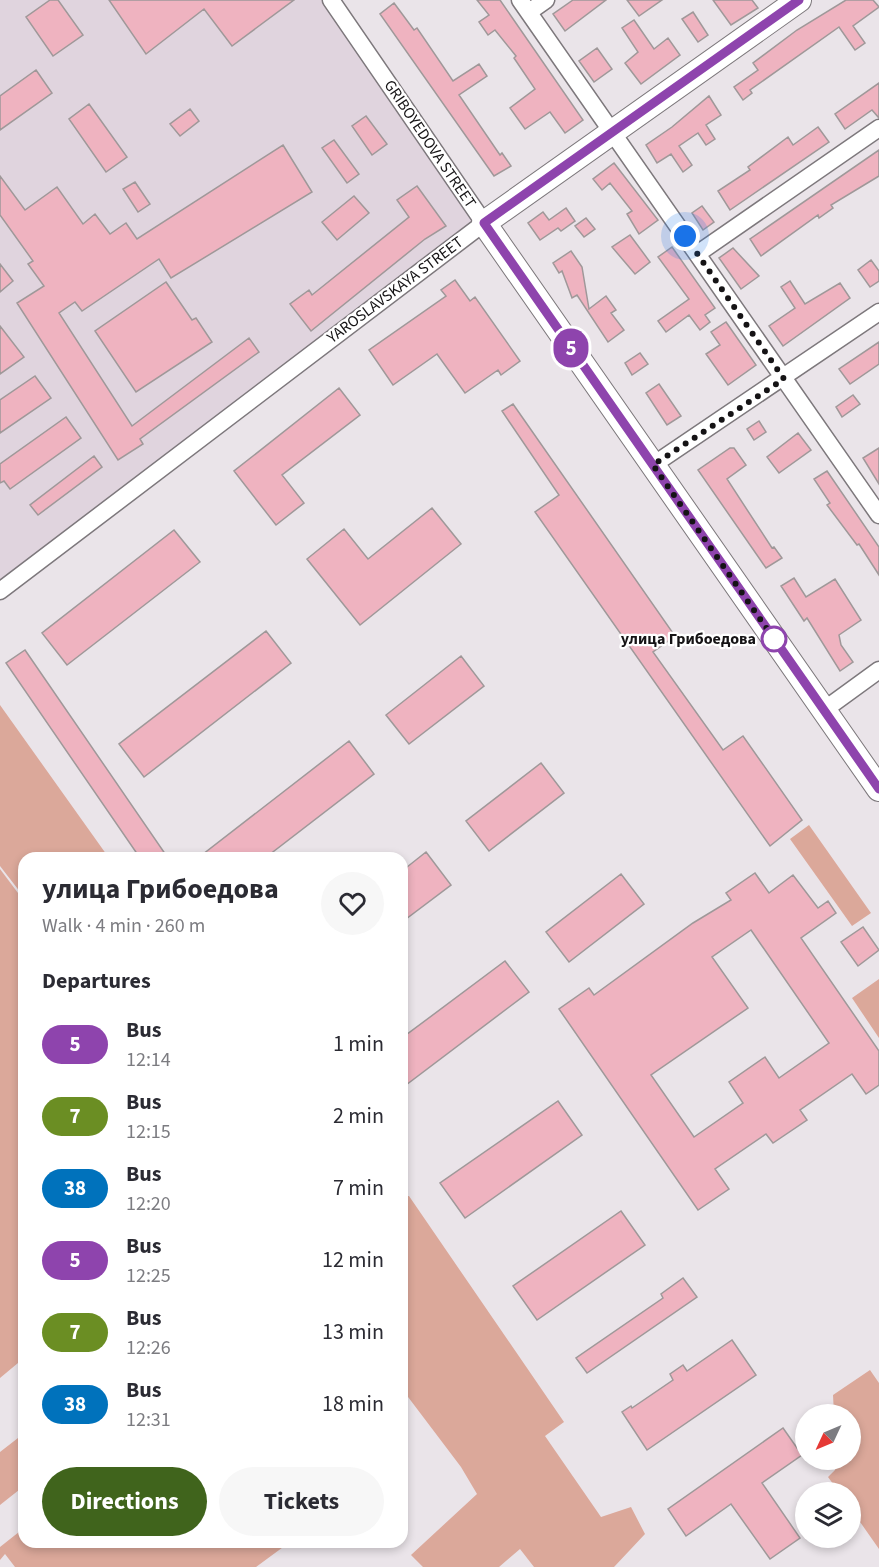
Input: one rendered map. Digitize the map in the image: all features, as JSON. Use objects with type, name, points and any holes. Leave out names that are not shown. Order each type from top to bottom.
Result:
[{"type":"street","name":"GRIBOYEDOVA STREET","points":[[331,0],[879,789]]},
{"type":"street","points":[[546,0],[525,6],[784,379],[873,494],[879,515]]},
{"type":"street","name":"YAROSLAVSKAYA STREET","points":[[0,591],[484,223],[799,0]]},
{"type":"street","points":[[697,254],[879,128]]},
{"type":"street","points":[[653,465],[784,379],[879,312]]},
{"type":"street","points":[[824,710],[879,670]]},
{"type":"shaded area","points":[[0,0],[339,0],[491,216],[0,580]]},
{"type":"shaded area","points":[[0,705],[105,852],[18,852],[18,889],[0,866]]},
{"type":"shaded area","points":[[809,825],[871,913],[852,926],[790,839]]},
{"type":"shaded area","points":[[0,869],[18,893],[18,1363],[0,1378]]},
{"type":"shaded area","points":[[879,979],[879,1038],[852,998]]},
{"type":"shaded area","points":[[408,1196],[564,1422],[545,1436],[601,1517],[631,1507],[645,1534],[614,1567],[534,1567],[520,1549],[499,1567],[423,1567],[411,1555],[477,1494],[461,1467],[408,1397]]},
{"type":"shaded area","points":[[870,1370],[879,1383],[879,1549],[861,1523],[861,1482],[832,1482],[828,1477],[835,1470],[861,1470],[861,1404],[833,1404],[833,1395]]},
{"type":"shaded area","points":[[18,1438],[18,1491],[0,1505],[0,1452]]},
{"type":"shaded area","points":[[18,1533],[18,1548],[282,1548],[256,1567],[15,1567],[5,1554],[0,1560],[0,1547]]},
{"type":"building","points":[[50,0],[58,0],[83,35],[53,56],[26,17]]},
{"type":"building","points":[[109,0],[294,0],[232,46],[204,9],[146,54]]},
{"type":"building","points":[[477,0],[500,0],[583,120],[565,133],[550,112],[525,129],[510,108],[535,89],[514,58],[516,56],[495,30],[488,35],[479,22],[489,15]]},
{"type":"building","points":[[573,0],[606,0],[565,31],[553,14]]},
{"type":"building","points":[[627,0],[662,0],[639,16]]},
{"type":"building","points":[[713,0],[752,0],[758,8],[731,25]]},
{"type":"building","points":[[846,0],[873,0],[879,7],[853,26],[865,43],[855,50],[839,27],[750,90],[752,93],[743,100],[734,87],[758,70],[753,63],[797,30]]},
{"type":"building","points":[[394,3],[414,30],[417,28],[453,81],[479,64],[487,76],[459,95],[500,155],[502,153],[511,166],[494,176],[380,14]]},
{"type":"building","points":[[693,12],[708,35],[698,42],[682,19]]},
{"type":"building","points":[[634,20],[654,49],[668,38],[680,55],[641,84],[625,63],[638,52],[622,28]]},
{"type":"building","points":[[597,48],[612,69],[594,82],[579,61]]},
{"type":"building","points":[[36,70],[52,93],[0,130],[0,96]]},
{"type":"building","points":[[879,83],[879,118],[872,110],[845,129],[835,114]]},
{"type":"building","points":[[709,96],[721,115],[706,125],[715,139],[706,145],[698,133],[679,146],[692,165],[683,172],[671,154],[657,163],[646,145]]},
{"type":"building","points":[[89,104],[127,157],[106,172],[69,119]]},
{"type":"building","points":[[190,109],[199,121],[180,136],[170,124]]},
{"type":"building","points":[[366,116],[387,144],[372,155],[352,126]]},
{"type":"building","points":[[818,127],[829,142],[730,210],[718,191],[750,170],[748,167],[788,137],[793,145]]},
{"type":"building","points":[[334,140],[359,174],[347,183],[322,148]]},
{"type":"building","points":[[283,145],[312,192],[171,278],[159,259],[82,311],[75,302],[59,313],[132,426],[249,338],[259,352],[140,439],[143,444],[118,460],[17,303],[44,286],[28,264],[33,261],[0,215],[0,176],[25,210],[57,187],[83,224],[95,214],[110,234],[126,223],[137,239]]},
{"type":"building","points":[[879,150],[879,176],[831,205],[833,208],[819,218],[818,215],[761,256],[750,239]]},
{"type":"building","points":[[614,163],[658,220],[639,234],[627,214],[632,211],[610,183],[602,190],[593,179]]},
{"type":"building","points":[[135,182],[150,204],[138,212],[123,189]]},
{"type":"building","points":[[417,186],[446,226],[425,239],[311,331],[290,304],[309,290],[312,295],[409,217],[397,200]]},
{"type":"building","points":[[354,196],[369,213],[337,240],[322,222]]},
{"type":"building","points":[[702,206],[714,222],[703,230],[692,213]]},
{"type":"building","points":[[566,208],[575,221],[561,231],[558,228],[540,240],[528,223],[543,212],[549,220]]},
{"type":"building","points":[[586,218],[595,229],[584,237],[575,226]]},
{"type":"building","points":[[630,235],[650,262],[635,274],[612,247]]},
{"type":"building","points":[[672,247],[715,308],[705,315],[710,322],[700,330],[689,315],[666,332],[658,321],[689,299],[658,257]]},
{"type":"building","points":[[733,248],[759,276],[741,289],[719,258]]},
{"type":"building","points":[[571,251],[582,267],[589,309],[606,296],[616,310],[611,313],[624,330],[608,342],[577,295],[572,298],[562,271],[559,273],[553,263]]},
{"type":"building","points":[[871,260],[879,271],[879,281],[870,287],[858,270]]},
{"type":"building","points":[[0,264],[13,281],[0,292]]},
{"type":"building","points":[[455,280],[470,301],[475,297],[520,361],[501,375],[498,370],[465,393],[437,354],[393,385],[369,350],[446,296],[441,290]]},
{"type":"building","points":[[790,281],[805,304],[840,283],[850,298],[783,346],[769,326],[795,308],[781,287]]},
{"type":"building","points":[[166,282],[192,320],[196,318],[212,342],[136,392],[95,331]]},
{"type":"building","points":[[726,322],[756,365],[728,385],[706,354],[720,345],[711,332]]},
{"type":"building","points":[[0,326],[24,357],[0,374]]},
{"type":"building","points":[[879,342],[879,364],[850,384],[839,369]]},
{"type":"building","points":[[640,353],[648,364],[632,375],[625,363]]},
{"type":"building","points":[[35,376],[51,398],[0,433],[0,400]]},
{"type":"building","points":[[659,384],[681,416],[667,425],[646,393]]},
{"type":"building","points":[[339,388],[360,415],[282,475],[304,503],[276,525],[234,471]]},
{"type":"building","points":[[853,395],[860,404],[842,417],[836,407]]},
{"type":"building","points":[[513,404],[675,636],[653,652],[723,750],[743,736],[802,820],[770,846],[535,512],[559,495],[502,411]]},
{"type":"building","points":[[66,417],[81,438],[10,489],[4,481],[0,483],[0,464]]},
{"type":"building","points":[[759,421],[766,432],[754,440],[747,429]]},
{"type":"building","points":[[798,433],[811,450],[779,473],[767,457]]},
{"type":"building","points":[[730,448],[734,448],[746,465],[727,479],[772,548],[774,547],[782,558],[766,568],[698,470]]},
{"type":"building","points":[[879,448],[879,484],[863,458]]},
{"type":"building","points":[[94,456],[102,467],[38,515],[30,505]]},
{"type":"building","points":[[827,471],[879,547],[879,575],[859,544],[857,545],[827,505],[830,503],[814,479]]},
{"type":"building","points":[[432,508],[461,544],[360,625],[307,559],[344,529],[368,559]]},
{"type":"building","points":[[174,530],[200,562],[67,665],[42,633]]},
{"type":"building","points":[[794,578],[806,597],[835,579],[861,620],[839,635],[841,645],[853,662],[840,671],[807,618],[804,621],[781,586]]},
{"type":"building","points":[[266,631],[291,663],[144,777],[119,744]]},
{"type":"building","points":[[25,650],[164,852],[136,852],[6,663]]},
{"type":"building","points":[[461,656],[484,686],[409,744],[386,715]]},
{"type":"building","points":[[349,741],[374,774],[273,852],[206,852]]},
{"type":"building","points":[[541,763],[564,793],[489,851],[466,821]]},
{"type":"building","points":[[426,852],[451,885],[408,917],[408,866]]},
{"type":"building","points":[[755,873],[769,893],[793,875],[818,908],[828,901],[836,913],[801,938],[879,1051],[879,1085],[866,1094],[852,1074],[800,1110],[807,1120],[773,1143],[766,1134],[715,1169],[729,1189],[698,1210],[559,1009],[589,988],[594,995],[693,923],[731,900],[726,893]],"holes":[[[751,930],[829,1043],[779,1078],[765,1057],[729,1082],[743,1103],[694,1137],[651,1075],[748,1008],[712,957]]]},
{"type":"building","points":[[621,874],[644,904],[569,962],[546,932]]},
{"type":"building","points":[[863,927],[879,950],[858,966],[841,942]]},
{"type":"building","points":[[505,961],[529,992],[408,1083],[408,1034]]},
{"type":"building","points":[[558,1101],[582,1135],[465,1218],[440,1183]]},
{"type":"building","points":[[621,1211],[645,1245],[537,1320],[513,1286]]},
{"type":"building","points":[[683,1278],[697,1297],[587,1373],[576,1358],[663,1298],[661,1294]]},
{"type":"building","points":[[732,1340],[756,1375],[647,1450],[622,1412],[631,1406],[632,1408],[673,1380],[670,1374],[683,1365],[687,1371]]},
{"type":"building","points":[[783,1428],[795,1445],[795,1460],[762,1483],[795,1531],[795,1542],[770,1559],[731,1504],[686,1536],[668,1509]]},
{"type":"bus line","name":"5","points":[[799,0],[484,223],[879,789]]},
{"type":"place","name":"улица Грибоедова","points":[[774,639]]},
{"type":"route","points":[[685,236],[784,379],[653,465],[774,639]]}]
